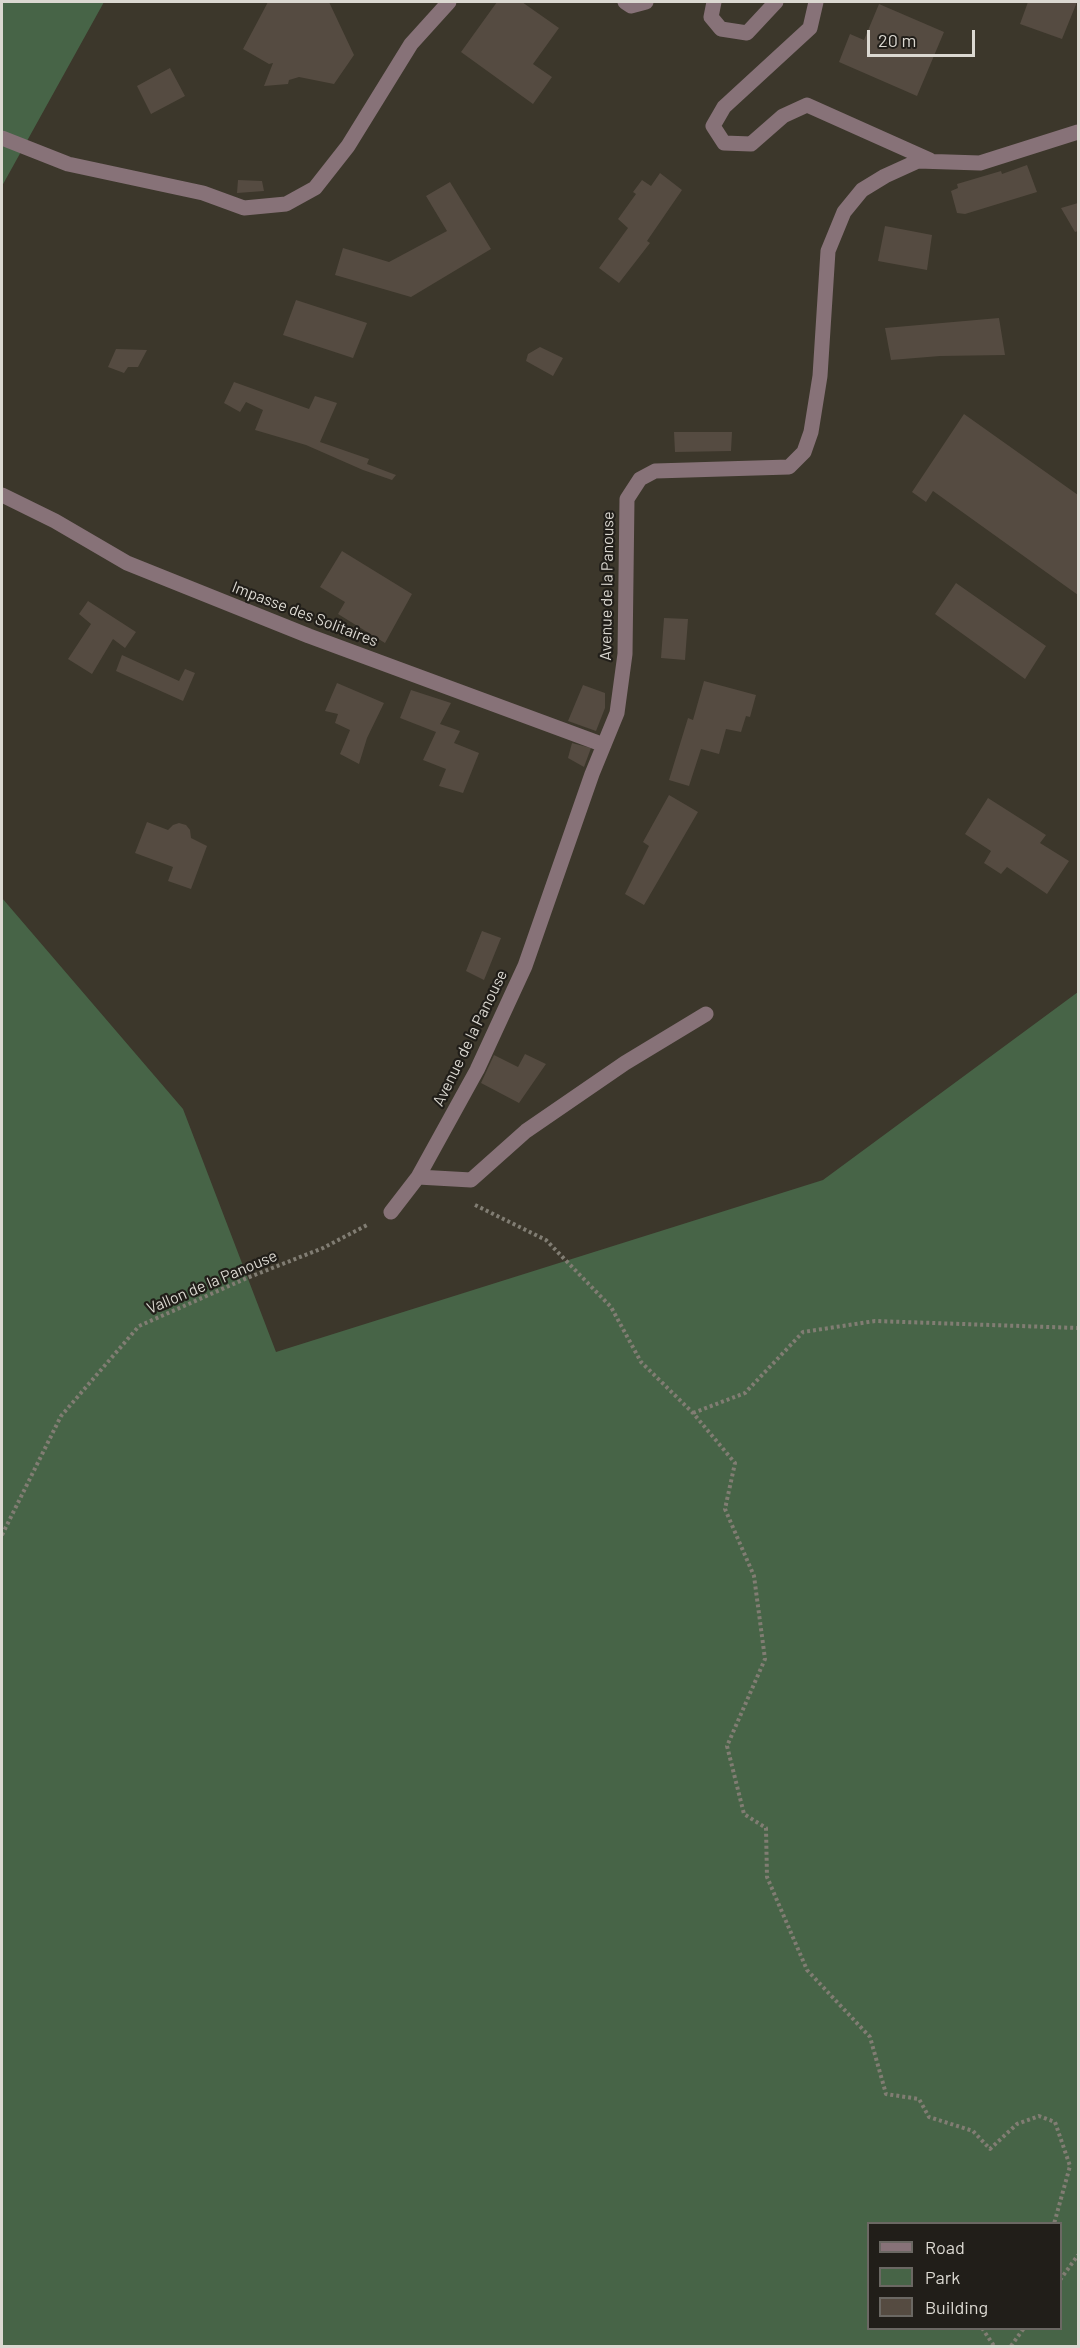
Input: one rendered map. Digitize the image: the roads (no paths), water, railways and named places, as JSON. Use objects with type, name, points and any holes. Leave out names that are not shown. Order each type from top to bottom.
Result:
[{"type":"street","points":[[2,138],[68,164],[203,193],[244,208],[286,204],[315,188],[348,146],[411,44],[449,2]]},
{"type":"street","points":[[625,2],[630,6],[646,2]]},
{"type":"street","points":[[714,2],[711,17],[721,29],[747,33],[776,2]]},
{"type":"street","points":[[816,2],[810,28],[724,107],[713,126],[724,143],[751,144],[783,116],[807,105],[934,162]]},
{"type":"street","name":"Avenue de la Panouse","points":[[391,1212],[418,1177],[477,1070],[525,966],[588,785],[617,713],[625,654],[627,498],[640,479],[655,471],[789,467],[804,452],[812,432],[820,376],[828,251],[844,212],[862,190],[885,176],[918,161],[980,163],[1078,132]]},
{"type":"street","name":"Impasse des Solitaires","points":[[2,495],[54,521],[127,563],[309,636],[604,745]]},
{"type":"street","points":[[418,1177],[471,1180],[526,1131],[625,1063],[706,1014]]}]
